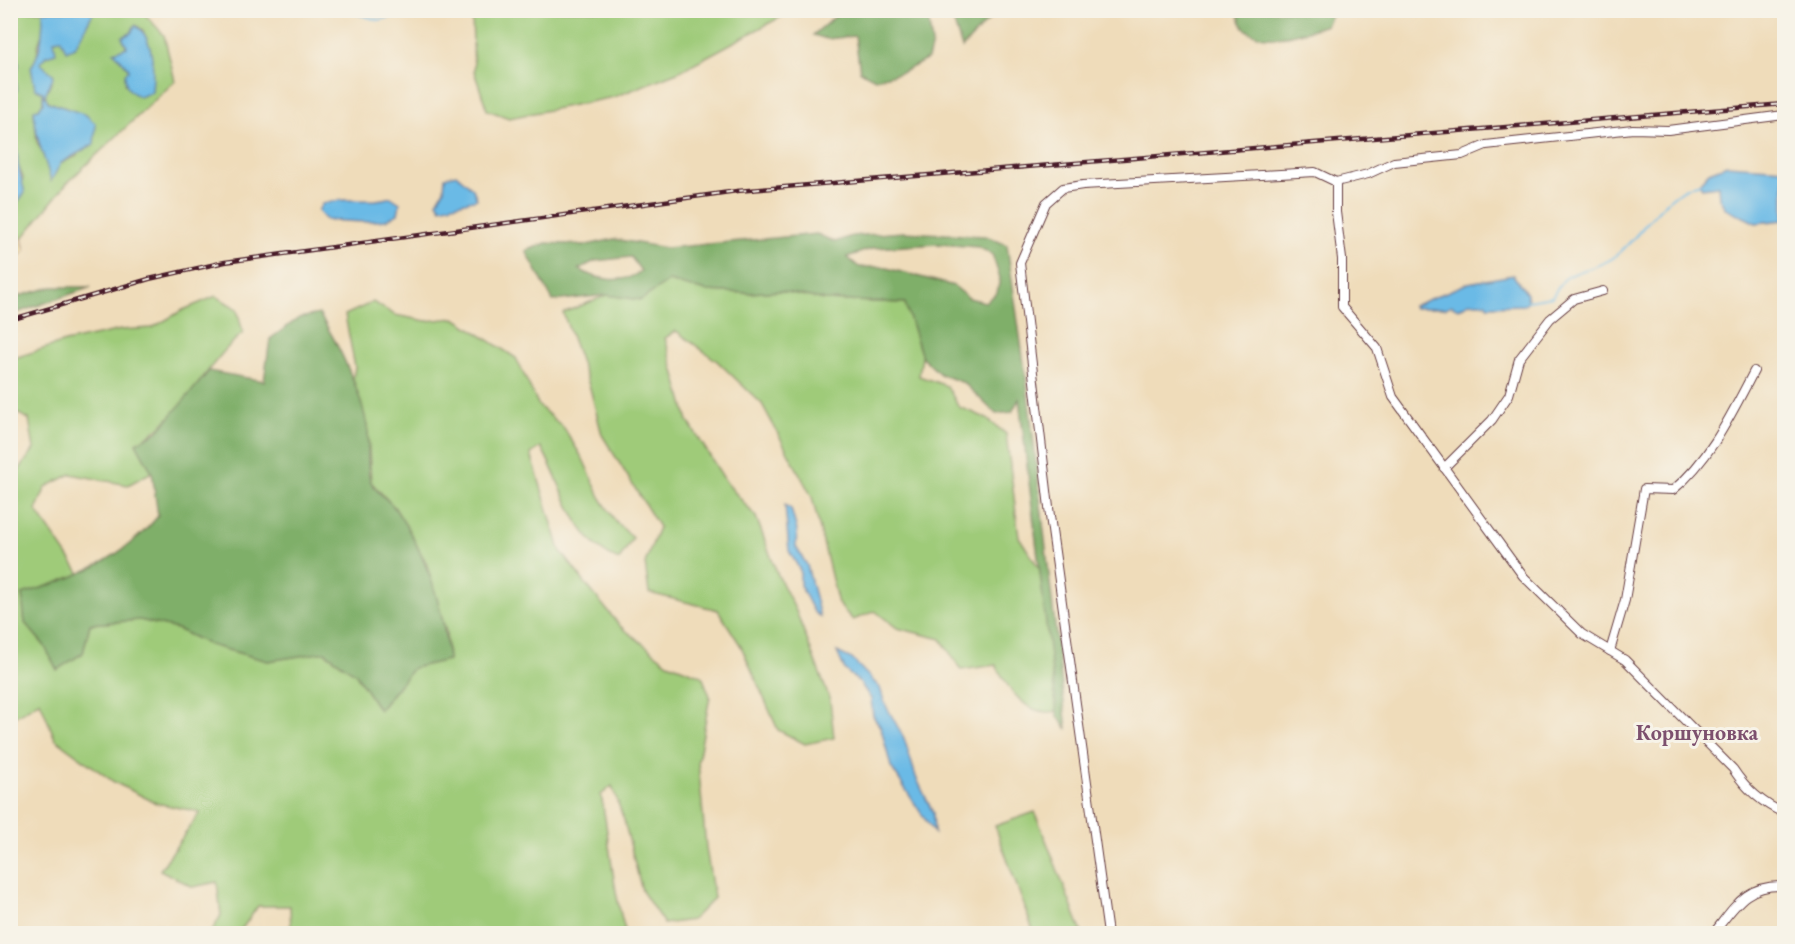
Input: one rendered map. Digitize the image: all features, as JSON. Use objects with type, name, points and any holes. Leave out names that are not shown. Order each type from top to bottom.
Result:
[{"type":"street","points":[[1108,933],[1050,516],[1020,262],[1046,203],[1063,188],[1251,174],[1315,172],[1336,182],[1368,174],[1394,162],[1462,155],[1485,145],[1633,129],[1668,130],[1785,115]]},
{"type":"street","points":[[1336,182],[1336,212],[1342,259],[1342,307],[1377,348],[1393,397],[1523,576],[1582,634],[1625,660],[1769,807],[1785,813]]},
{"type":"street","points":[[1444,468],[1492,420],[1509,395],[1519,359],[1550,319],[1574,299],[1603,291]]},
{"type":"street","points":[[1610,651],[1625,600],[1644,489],[1673,490],[1687,478],[1721,433],[1754,371]]},
{"type":"street","points":[[1713,933],[1743,896],[1752,890],[1785,885]]},
{"type":"green space","points":[[484,10],[792,11],[680,71],[614,97],[509,118],[487,110],[474,71],[472,15]]},
{"type":"green space","points":[[843,10],[927,11],[932,44],[928,59],[903,72],[875,79],[860,71],[855,36],[827,39],[813,35]]},
{"type":"green space","points":[[950,10],[997,11],[962,48]]},
{"type":"green space","points":[[11,11],[43,11],[43,32],[38,45],[35,88],[43,92],[43,103],[39,109],[34,111],[37,142],[48,163],[50,175],[61,163],[77,156],[64,107],[48,102],[45,95],[52,82],[40,63],[53,40],[61,39],[75,47],[94,11],[142,11],[164,35],[175,81],[67,183],[22,239],[11,231],[23,177],[18,165],[17,150],[11,145],[11,111],[15,107],[11,93],[17,90],[15,75],[19,65],[11,40]],"holes":[[[135,25],[143,30],[148,49],[125,85],[130,69],[126,58],[125,36],[131,33]]]},
{"type":"green space","points":[[1238,11],[1333,11],[1326,25],[1302,33],[1274,37],[1250,32],[1242,24]]},
{"type":"green space","points":[[903,232],[986,236],[1007,245],[1027,385],[1067,729],[1057,715],[1019,399],[1012,412],[996,414],[964,383],[940,374],[922,357],[905,303],[825,300],[782,291],[748,293],[706,291],[669,281],[641,300],[607,295],[553,301],[526,251],[546,243],[587,245],[614,239],[666,248],[817,234],[835,242],[852,236]],"holes":[[[939,244],[978,247],[992,254],[1000,278],[997,293],[985,302],[969,298],[954,286],[883,267],[859,267],[847,257],[874,248]],[[631,257],[641,271],[627,278],[602,278],[579,269],[595,261]]]},
{"type":"green space","points":[[669,281],[706,291],[748,293],[782,291],[825,300],[905,303],[922,357],[919,376],[947,386],[959,407],[986,418],[1006,434],[1019,537],[1041,571],[1057,711],[1036,710],[1020,700],[1006,683],[996,665],[961,670],[941,639],[897,628],[875,611],[853,620],[838,604],[812,497],[762,404],[717,361],[676,331],[665,338],[688,421],[726,482],[756,517],[777,573],[796,611],[830,700],[834,738],[805,744],[778,730],[741,646],[718,610],[649,593],[645,563],[659,527],[602,435],[590,388],[563,313],[607,295],[641,300]]},
{"type":"green space","points":[[52,287],[91,287],[11,315],[11,298]]},
{"type":"green space","points":[[216,296],[237,309],[243,333],[229,346],[167,420],[136,443],[152,472],[128,485],[71,474],[46,487],[36,510],[81,575],[22,595],[25,623],[44,645],[57,669],[83,653],[90,624],[140,620],[177,629],[210,645],[268,661],[324,652],[356,674],[379,710],[413,668],[448,660],[446,632],[426,562],[395,508],[371,482],[368,434],[353,378],[355,367],[345,315],[373,302],[395,315],[426,321],[455,318],[516,358],[539,406],[564,428],[583,459],[600,497],[616,522],[633,538],[619,560],[604,552],[591,540],[571,511],[541,447],[531,454],[560,550],[620,626],[668,663],[702,676],[710,696],[698,761],[706,848],[714,898],[692,920],[664,924],[642,891],[624,820],[612,786],[601,795],[617,897],[625,930],[623,933],[291,933],[290,906],[258,906],[239,933],[211,933],[221,915],[217,882],[193,887],[160,870],[200,812],[156,803],[114,782],[55,739],[40,701],[11,719],[11,481],[34,449],[29,419],[11,410],[11,359],[65,342],[121,330],[152,328],[183,310]]},
{"type":"green space","points":[[319,314],[342,355],[361,403],[368,432],[369,478],[376,490],[393,506],[407,527],[425,562],[438,601],[448,660],[413,668],[379,710],[356,674],[325,652],[268,661],[210,645],[177,629],[140,620],[90,624],[83,653],[57,670],[44,645],[25,623],[22,594],[60,582],[96,566],[113,556],[144,531],[158,516],[152,472],[136,443],[157,432],[209,371],[264,381],[270,339],[299,318]]},
{"type":"green space","points":[[1035,812],[1082,933],[1034,933],[995,826]]},
{"type":"sand","points":[[11,231],[22,239],[25,251],[11,262]]},
{"type":"water","points":[[43,11],[94,11],[75,47],[66,51],[61,39],[54,40],[56,53],[46,56],[40,63],[54,75],[45,95],[48,102],[86,115],[96,124],[94,144],[61,163],[51,181],[38,139],[34,110],[39,109],[43,103],[43,92],[35,89],[31,67],[40,47]]},
{"type":"water","points":[[135,25],[142,30],[150,46],[153,65],[152,92],[140,97],[128,88],[125,74],[129,69],[114,52],[127,47],[122,37],[131,33]]},
{"type":"water","points":[[10,40],[19,65],[15,75],[17,90],[11,93]]},
{"type":"water","points":[[11,145],[17,150],[25,193],[14,206],[12,228]]},
{"type":"water","points":[[1727,165],[1784,169],[1784,220],[1756,223],[1725,208],[1719,198],[1718,186],[1702,188],[1699,183],[1709,172]]},
{"type":"water","points":[[456,174],[473,189],[477,199],[441,208],[437,202],[444,190],[445,177]]},
{"type":"water","points":[[391,197],[400,203],[398,214],[386,220],[364,222],[326,220],[318,211],[322,204],[331,201],[374,200]]},
{"type":"water","points":[[1513,275],[1527,294],[1528,301],[1524,305],[1488,306],[1486,303],[1469,303],[1458,309],[1451,305],[1446,308],[1414,308],[1413,306],[1468,283]]},
{"type":"water","points":[[785,505],[791,509],[797,530],[796,547],[807,565],[820,617],[814,612],[800,585],[800,570],[789,551]]},
{"type":"water","points":[[837,652],[852,659],[880,688],[885,704],[904,738],[916,777],[933,813],[934,833],[891,767],[881,728],[873,716],[871,699],[861,684],[845,670]]},
{"type":"waterway","points":[[344,10],[378,20],[423,10]]},
{"type":"waterway","points":[[1528,301],[1552,297],[1566,278],[1613,258],[1624,249],[1664,204],[1687,187],[1701,183]]},
{"type":"railway","points":[[10,320],[149,279],[225,262],[737,191],[1784,104]]},
{"type":"district","name":"Коршуновка","points":[[1697,732]]}]
